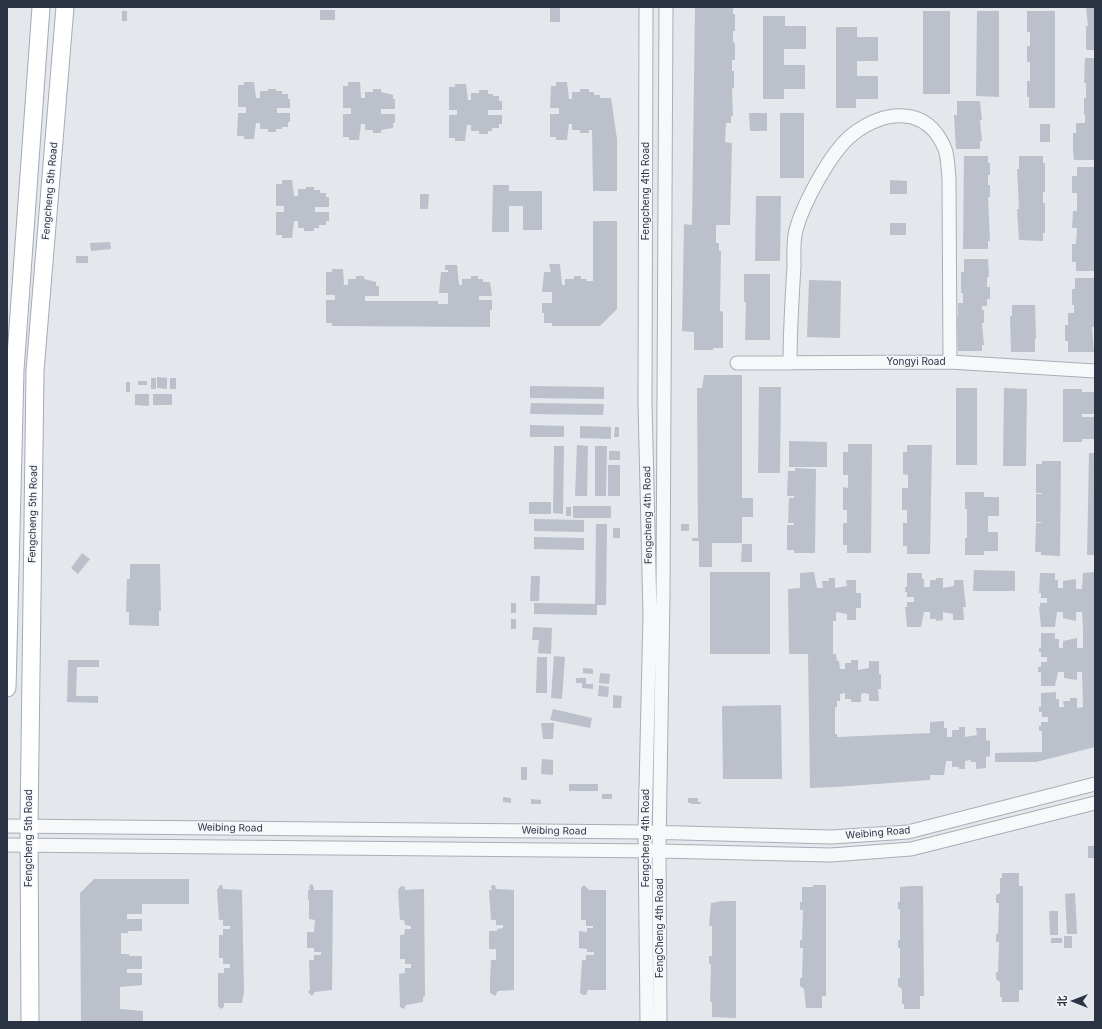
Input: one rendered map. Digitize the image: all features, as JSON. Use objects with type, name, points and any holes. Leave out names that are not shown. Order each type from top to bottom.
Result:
[{"type":"main road","points":[[7,688],[11,370],[41,7]]},
{"type":"main road","name":"Fengcheng 5th Road","points":[[30,1022],[29,825],[35,371],[65,7]]},
{"type":"street","name":"Fengcheng 4th Road","points":[[646,7],[645,403],[650,614],[645,832],[647,1022]]},
{"type":"street","name":"Fengcheng 4th Road","points":[[660,833],[663,594],[666,7]]},
{"type":"street","points":[[790,363],[796,231],[809,196],[828,164],[852,135],[873,122],[893,116],[915,117],[930,124],[945,149],[949,179],[950,362]]},
{"type":"street","name":"Yongyi Road","points":[[737,363],[950,362],[1095,371]]},
{"type":"street","points":[[11,370],[35,371]]},
{"type":"street","name":"Weibing Road","points":[[7,826],[29,825],[645,832],[830,838],[908,832],[1095,784]]},
{"type":"street","name":"Weibing Road","points":[[7,845],[659,851],[831,855],[911,849],[1095,803]]},
{"type":"street","name":"FengCheng 4th Road","points":[[660,833],[660,1022]]},
{"type":"building","points":[[550,7],[560,7],[560,22],[550,22]]},
{"type":"building","points":[[695,7],[733,8],[733,14],[735,14],[735,31],[733,31],[733,42],[735,43],[735,60],[732,60],[732,71],[734,71],[734,88],[732,88],[733,116],[731,116],[731,123],[726,123],[725,142],[732,143],[730,225],[716,225],[716,243],[719,243],[719,251],[721,251],[720,311],[723,312],[723,348],[713,348],[713,350],[694,350],[694,332],[682,331],[684,224],[692,225]]},
{"type":"building","points":[[1086,7],[1095,7],[1095,50],[1087,50],[1086,48],[1086,26],[1088,26]]},
{"type":"building","points":[[320,10],[335,10],[335,20],[320,20]]},
{"type":"building","points":[[122,11],[127,11],[127,21],[122,21]]},
{"type":"building","points":[[923,11],[950,11],[950,94],[923,94]]},
{"type":"building","points":[[977,11],[999,11],[999,97],[976,96]]},
{"type":"building","points":[[1027,11],[1055,11],[1055,108],[1029,108],[1027,81],[1030,81],[1030,62],[1027,62],[1027,46],[1030,46],[1030,32],[1027,32]]},
{"type":"building","points":[[763,16],[785,16],[785,26],[806,26],[806,49],[784,49],[784,65],[805,65],[805,89],[784,89],[784,99],[763,99]]},
{"type":"building","points":[[836,27],[857,27],[857,37],[878,37],[878,61],[857,61],[857,76],[878,76],[878,99],[856,99],[856,108],[836,108]]},
{"type":"building","points":[[1085,58],[1095,58],[1095,160],[1074,160],[1073,133],[1076,133],[1076,123],[1085,123]]},
{"type":"building","points":[[244,82],[254,82],[256,98],[260,98],[260,91],[268,91],[268,89],[276,89],[276,91],[282,91],[282,94],[288,94],[288,99],[290,99],[290,108],[277,108],[277,113],[290,113],[290,122],[288,122],[288,127],[276,129],[276,132],[268,132],[268,129],[260,129],[260,123],[256,123],[254,139],[244,139],[244,136],[237,136],[238,113],[246,113],[246,107],[238,107],[238,85],[244,85]]},
{"type":"building","points":[[348,82],[360,82],[361,98],[365,98],[365,92],[373,92],[373,89],[381,89],[381,92],[393,95],[393,99],[395,99],[395,109],[381,109],[381,114],[395,114],[395,123],[393,123],[393,128],[381,130],[381,133],[373,133],[373,130],[365,130],[365,124],[361,124],[359,140],[349,140],[349,137],[343,137],[343,114],[351,114],[351,108],[343,108],[343,86],[348,86]]},
{"type":"building","points":[[556,82],[567,82],[569,99],[572,99],[572,92],[580,92],[580,89],[589,89],[589,92],[594,92],[594,95],[600,95],[600,98],[611,98],[617,139],[617,191],[593,191],[592,130],[589,130],[589,133],[580,133],[580,130],[572,130],[572,124],[569,124],[567,140],[556,140],[556,137],[550,137],[550,114],[559,114],[559,108],[550,108],[551,86],[556,86]]},
{"type":"building","points":[[455,84],[466,84],[468,100],[471,100],[471,93],[479,93],[479,90],[488,90],[488,94],[499,96],[499,101],[502,101],[502,110],[488,110],[488,115],[502,115],[502,124],[499,124],[499,128],[492,128],[492,131],[488,131],[488,134],[479,134],[479,131],[471,131],[471,125],[467,125],[465,141],[455,141],[455,138],[449,138],[449,115],[457,115],[457,110],[449,110],[449,87],[455,87]]},
{"type":"building","points":[[957,101],[980,101],[982,141],[980,141],[980,149],[956,149],[954,115],[957,115]]},
{"type":"building","points":[[749,113],[767,113],[767,131],[750,131]]},
{"type":"building","points":[[780,113],[804,113],[804,178],[780,178]]},
{"type":"building","points":[[1040,124],[1050,124],[1050,142],[1040,142]]},
{"type":"building","points":[[964,156],[988,156],[988,163],[990,163],[988,185],[990,185],[990,197],[988,197],[990,241],[988,241],[988,249],[963,249]]},
{"type":"building","points":[[1019,156],[1043,156],[1043,163],[1045,163],[1045,192],[1043,192],[1043,203],[1045,203],[1045,233],[1043,233],[1043,241],[1019,240],[1017,169],[1019,169]]},
{"type":"building","points":[[1077,167],[1095,167],[1095,271],[1076,271],[1076,262],[1072,262],[1072,244],[1076,244],[1077,228],[1072,228],[1073,211],[1077,211],[1077,193],[1072,193],[1072,176],[1077,176]]},
{"type":"building","points":[[282,180],[292,180],[294,196],[298,196],[298,189],[306,189],[306,187],[314,187],[314,190],[320,190],[320,193],[326,193],[326,197],[329,197],[329,207],[315,207],[315,212],[329,212],[329,221],[326,221],[326,225],[319,225],[319,228],[314,228],[314,231],[304,231],[304,228],[298,228],[298,221],[294,221],[292,238],[282,238],[282,235],[276,235],[276,212],[284,212],[284,206],[276,206],[276,184],[282,184]]},
{"type":"building","points":[[890,180],[907,181],[907,194],[890,194]]},
{"type":"building","points":[[493,185],[509,185],[509,191],[542,191],[542,230],[523,230],[523,206],[509,206],[509,232],[492,232]]},
{"type":"building","points":[[420,194],[429,194],[428,209],[420,209]]},
{"type":"building","points":[[756,196],[781,196],[780,261],[755,261]]},
{"type":"building","points":[[593,221],[617,221],[617,309],[600,326],[552,326],[552,323],[544,323],[542,303],[552,303],[552,292],[542,292],[544,272],[551,272],[549,264],[560,264],[562,285],[565,285],[565,279],[574,279],[574,276],[581,276],[581,279],[587,279],[586,281],[593,281]]},
{"type":"building","points":[[890,223],[906,223],[906,235],[890,235]]},
{"type":"building","points":[[110,242],[111,249],[91,251],[90,243]]},
{"type":"building","points":[[76,256],[88,256],[88,263],[76,263]]},
{"type":"building","points":[[964,259],[988,259],[989,277],[987,277],[987,287],[990,287],[990,299],[987,299],[987,306],[982,306],[982,310],[984,310],[984,323],[982,323],[984,345],[982,345],[982,351],[958,351],[957,317],[958,303],[963,303],[963,293],[961,293],[961,272],[964,272]]},
{"type":"building","points":[[445,265],[457,265],[459,285],[462,285],[462,279],[471,279],[471,276],[478,276],[478,279],[483,279],[483,282],[490,282],[492,296],[479,296],[479,300],[492,300],[492,310],[490,310],[490,327],[332,326],[332,323],[326,323],[326,300],[335,300],[335,295],[326,295],[326,272],[332,272],[332,269],[343,269],[344,285],[348,285],[348,279],[356,279],[356,276],[364,276],[364,279],[376,282],[376,286],[379,286],[379,296],[365,296],[365,301],[438,301],[438,304],[448,304],[448,293],[439,293],[441,272],[448,272],[448,270],[445,270]]},
{"type":"building","points":[[744,274],[770,274],[770,340],[745,340],[746,302],[744,302]]},
{"type":"building","points":[[1075,278],[1095,278],[1095,317],[1094,327],[1092,327],[1094,352],[1068,352],[1068,341],[1065,341],[1065,325],[1068,325],[1068,313],[1074,313],[1074,305],[1072,305],[1072,289],[1075,289]]},
{"type":"building","points":[[809,280],[841,281],[840,338],[807,337]]},
{"type":"building","points":[[1012,305],[1035,305],[1035,352],[1011,352],[1010,316],[1012,316]]},
{"type":"building","points":[[704,375],[742,375],[742,498],[753,498],[753,517],[742,517],[742,543],[712,543],[712,567],[699,567],[699,541],[692,541],[692,538],[698,538],[697,388],[702,388]]},
{"type":"building","points":[[157,377],[167,378],[167,389],[157,388]]},
{"type":"building","points":[[151,378],[156,378],[156,389],[151,389]]},
{"type":"building","points":[[170,378],[176,378],[176,389],[170,389]]},
{"type":"building","points":[[138,381],[147,381],[147,385],[138,385]]},
{"type":"building","points":[[126,382],[130,382],[130,392],[126,392]]},
{"type":"building","points":[[530,386],[604,387],[604,399],[530,398]]},
{"type":"building","points":[[759,387],[781,387],[780,473],[758,473]]},
{"type":"building","points":[[956,388],[977,388],[977,465],[956,465]]},
{"type":"building","points":[[1004,388],[1027,389],[1026,466],[1003,466]]},
{"type":"building","points":[[1063,389],[1082,389],[1082,392],[1095,392],[1095,414],[1082,414],[1082,417],[1095,417],[1095,439],[1082,439],[1082,442],[1063,442]]},
{"type":"building","points":[[135,394],[149,394],[149,406],[135,405]]},
{"type":"building","points":[[153,394],[172,394],[172,405],[153,405]]},
{"type":"building","points":[[531,403],[604,404],[603,415],[530,414]]},
{"type":"building","points":[[530,425],[564,426],[564,437],[530,437]]},
{"type":"building","points":[[580,426],[611,427],[611,439],[580,438]]},
{"type":"building","points":[[615,427],[619,427],[619,437],[614,437]]},
{"type":"building","points":[[789,441],[827,442],[827,467],[789,467]]},
{"type":"building","points":[[848,444],[872,444],[871,553],[847,553],[847,545],[843,545],[843,523],[847,523],[847,510],[843,510],[843,487],[848,488],[848,475],[843,475],[843,452],[848,452]]},
{"type":"building","points":[[577,445],[588,446],[587,496],[575,496]]},
{"type":"building","points":[[907,445],[932,445],[930,554],[907,554],[907,546],[903,546],[903,523],[907,523],[907,510],[902,510],[902,488],[908,488],[908,475],[903,474],[903,452],[907,452]]},
{"type":"building","points":[[554,446],[564,446],[563,514],[553,513]]},
{"type":"building","points":[[595,446],[607,446],[606,496],[595,496]]},
{"type":"building","points":[[609,451],[620,451],[620,460],[609,460]]},
{"type":"building","points":[[1089,453],[1095,453],[1095,555],[1087,555]]},
{"type":"building","points":[[1042,461],[1061,461],[1060,556],[1041,555],[1041,552],[1035,552],[1036,523],[1041,523],[1036,522],[1036,494],[1042,494],[1036,493],[1036,464],[1042,464]]},
{"type":"building","points":[[608,465],[620,465],[620,496],[608,496]]},
{"type":"building","points":[[795,468],[816,469],[815,553],[794,553],[794,550],[787,550],[787,525],[794,525],[794,523],[788,523],[789,498],[794,498],[794,496],[787,496],[788,471],[795,471]]},
{"type":"building","points":[[965,492],[984,492],[984,497],[999,497],[999,516],[988,516],[988,532],[998,532],[998,551],[984,551],[984,555],[965,555],[965,538],[967,538],[967,509],[965,509]]},
{"type":"building","points":[[529,502],[551,502],[551,514],[529,514]]},
{"type":"building","points":[[573,506],[611,506],[611,518],[573,518]]},
{"type":"building","points":[[566,507],[571,507],[571,516],[566,516]]},
{"type":"building","points":[[534,519],[584,520],[584,532],[534,531]]},
{"type":"building","points":[[596,524],[607,524],[606,605],[597,605],[597,615],[534,614],[534,603],[595,604]]},
{"type":"building","points":[[681,524],[689,524],[689,531],[681,531]]},
{"type":"building","points":[[613,528],[620,528],[620,538],[613,538]]},
{"type":"building","points":[[534,537],[584,538],[584,550],[534,549]]},
{"type":"building","points":[[742,544],[752,544],[752,562],[741,562]]},
{"type":"building","points":[[82,553],[90,559],[78,574],[71,568]]},
{"type":"building","points":[[130,564],[160,564],[161,611],[159,611],[159,626],[129,625],[129,612],[126,612],[127,579],[130,579]]},
{"type":"building","points":[[974,570],[1015,571],[1015,591],[973,591]]},
{"type":"building","points":[[710,572],[770,572],[770,654],[710,654]]},
{"type":"building","points":[[814,572],[817,588],[823,588],[822,581],[829,581],[829,578],[835,578],[835,588],[847,586],[846,580],[856,580],[856,593],[861,593],[861,608],[856,608],[856,620],[847,620],[847,614],[836,612],[836,621],[833,621],[833,654],[836,654],[840,669],[845,669],[845,663],[851,663],[851,660],[858,660],[858,670],[869,668],[869,661],[879,661],[879,674],[881,674],[881,689],[878,689],[879,701],[869,701],[869,694],[864,693],[861,694],[861,702],[851,702],[851,699],[845,699],[845,693],[840,694],[840,701],[837,701],[837,707],[835,707],[835,734],[837,734],[837,737],[930,733],[930,722],[944,721],[944,728],[947,728],[947,737],[952,737],[952,730],[959,730],[959,727],[965,727],[965,737],[977,735],[976,728],[986,728],[986,740],[990,741],[990,756],[986,757],[986,768],[976,769],[976,762],[971,762],[971,760],[965,761],[965,769],[959,769],[959,767],[952,767],[952,761],[946,761],[944,775],[930,775],[930,780],[810,788],[808,654],[789,654],[788,589],[800,588],[800,573]]},
{"type":"building","points":[[1095,572],[1095,747],[1036,762],[995,762],[995,753],[1042,752],[1042,731],[1039,731],[1039,726],[1041,726],[1041,722],[1048,722],[1048,717],[1042,717],[1042,712],[1039,712],[1039,707],[1041,707],[1041,693],[1056,692],[1056,699],[1059,699],[1059,707],[1064,707],[1063,701],[1070,701],[1070,698],[1077,698],[1077,708],[1083,707],[1082,672],[1077,672],[1077,680],[1064,678],[1064,672],[1058,672],[1055,686],[1041,686],[1041,672],[1038,672],[1038,667],[1041,667],[1041,662],[1047,662],[1047,657],[1041,657],[1041,652],[1039,652],[1039,648],[1041,648],[1041,633],[1055,633],[1055,639],[1059,639],[1059,648],[1063,648],[1063,641],[1077,638],[1077,648],[1083,648],[1083,628],[1082,612],[1076,612],[1076,621],[1063,618],[1063,612],[1057,612],[1055,627],[1041,627],[1039,607],[1040,603],[1047,603],[1047,598],[1041,598],[1041,593],[1039,593],[1040,573],[1055,573],[1055,580],[1058,580],[1058,588],[1063,588],[1063,581],[1076,579],[1076,589],[1082,589],[1083,573]]},
{"type":"building","points":[[907,573],[922,573],[924,587],[930,587],[930,580],[936,580],[936,578],[943,578],[943,588],[954,586],[954,580],[963,580],[966,607],[963,607],[964,620],[953,620],[953,614],[943,612],[943,620],[936,621],[936,619],[930,619],[930,612],[924,612],[921,627],[907,627],[905,607],[907,607],[907,602],[914,602],[914,597],[907,597],[907,592],[905,592],[905,587],[907,587]]},
{"type":"building","points":[[531,576],[540,576],[539,601],[530,601]]},
{"type":"building","points":[[511,603],[516,603],[516,613],[511,613]]},
{"type":"building","points":[[511,619],[516,619],[516,629],[511,629]]},
{"type":"building","points":[[533,627],[552,628],[551,654],[538,653],[539,640],[532,640]]},
{"type":"building","points":[[554,656],[565,657],[562,699],[551,698]]},
{"type":"building","points":[[537,657],[547,657],[547,693],[536,693]]},
{"type":"building","points":[[68,660],[99,660],[99,667],[77,667],[76,696],[98,696],[98,703],[67,702]]},
{"type":"building","points":[[583,668],[593,669],[593,674],[583,673]]},
{"type":"building","points":[[600,673],[610,674],[609,684],[599,683]]},
{"type":"building","points":[[576,678],[586,678],[586,684],[593,684],[593,689],[582,688],[582,683],[576,683]]},
{"type":"building","points":[[599,685],[609,687],[608,697],[598,696]]},
{"type":"building","points":[[613,695],[622,696],[621,708],[613,708]]},
{"type":"building","points":[[781,705],[782,779],[723,779],[722,706]]},
{"type":"building","points":[[553,709],[592,718],[590,728],[550,720]]},
{"type":"building","points":[[541,723],[554,723],[553,739],[543,739]]},
{"type":"building","points":[[542,759],[553,760],[553,775],[541,774]]},
{"type":"building","points":[[521,767],[527,767],[527,780],[521,780]]},
{"type":"building","points":[[569,784],[598,784],[598,791],[569,791]]},
{"type":"building","points":[[602,794],[612,794],[612,799],[602,799]]},
{"type":"building","points":[[503,797],[511,798],[511,803],[503,802]]},
{"type":"building","points":[[688,798],[698,798],[698,802],[701,802],[701,804],[688,803]]},
{"type":"building","points":[[531,799],[541,800],[541,804],[531,804]]},
{"type":"building","points":[[1088,846],[1094,846],[1094,858],[1088,858]]},
{"type":"building","points":[[1002,873],[1019,873],[1019,886],[1023,886],[1023,990],[1019,990],[1019,1002],[1002,1002],[1002,997],[1000,997],[1000,982],[996,979],[996,972],[998,972],[999,942],[996,942],[996,934],[998,934],[999,903],[996,903],[996,895],[1000,893],[1000,878],[1002,878]]},
{"type":"building","points":[[94,879],[189,879],[189,904],[142,904],[142,914],[127,914],[127,919],[142,919],[142,931],[128,931],[128,933],[121,933],[121,954],[129,954],[129,956],[142,956],[142,969],[127,969],[127,973],[142,973],[142,985],[120,987],[120,1009],[143,1011],[143,1022],[81,1022],[80,893]]},
{"type":"building","points":[[311,884],[313,885],[314,890],[333,890],[332,990],[315,992],[312,996],[308,992],[310,990],[309,960],[314,960],[314,955],[321,955],[321,952],[314,952],[314,948],[307,948],[307,932],[314,932],[315,920],[309,919],[308,890],[310,890],[309,887]]},
{"type":"building","points":[[220,885],[222,885],[223,889],[242,890],[244,992],[242,1003],[224,1003],[224,1007],[221,1009],[218,1006],[218,973],[224,973],[224,968],[230,968],[230,964],[223,964],[223,958],[219,958],[219,935],[223,935],[223,929],[230,929],[230,926],[223,926],[223,920],[219,920],[217,890]]},
{"type":"building","points":[[492,885],[495,885],[496,889],[514,890],[514,990],[498,991],[495,996],[490,993],[490,980],[491,960],[496,960],[496,949],[489,949],[489,931],[497,931],[497,929],[503,928],[503,925],[496,925],[496,920],[491,920],[489,890],[492,890]]},
{"type":"building","points":[[584,885],[589,890],[606,890],[606,990],[588,990],[586,995],[580,993],[582,960],[586,960],[586,955],[594,955],[594,952],[587,952],[587,949],[579,948],[579,931],[587,932],[587,928],[593,928],[593,926],[586,926],[586,920],[581,920],[581,888]]},
{"type":"building","points":[[813,885],[826,885],[826,996],[822,996],[822,1008],[806,1008],[804,989],[800,986],[800,978],[802,978],[803,948],[800,948],[800,940],[802,940],[803,910],[800,910],[800,902],[802,902],[802,887],[813,887]]},
{"type":"building","points":[[401,886],[405,887],[405,890],[424,889],[425,996],[423,997],[423,1002],[406,1005],[404,1009],[400,1007],[399,974],[405,973],[405,968],[411,968],[411,964],[405,964],[405,959],[400,959],[400,935],[404,935],[405,929],[411,929],[411,926],[405,925],[404,920],[400,920],[398,890]]},
{"type":"building","points":[[923,886],[924,996],[920,996],[920,1009],[904,1009],[904,1004],[902,1004],[902,989],[898,986],[898,978],[900,978],[900,948],[898,948],[898,940],[900,940],[900,909],[898,909],[898,902],[900,902],[900,887]]},
{"type":"building","points":[[1075,893],[1077,934],[1067,934],[1065,894]]},
{"type":"building","points":[[736,901],[736,1018],[712,1017],[712,1002],[710,1002],[711,964],[709,964],[709,956],[712,956],[712,926],[709,926],[711,903]]},
{"type":"building","points":[[1049,911],[1058,911],[1058,935],[1050,935]]},
{"type":"building","points":[[1064,936],[1072,936],[1072,948],[1064,948]]},
{"type":"building","points":[[1051,938],[1062,938],[1062,943],[1051,943]]}]
